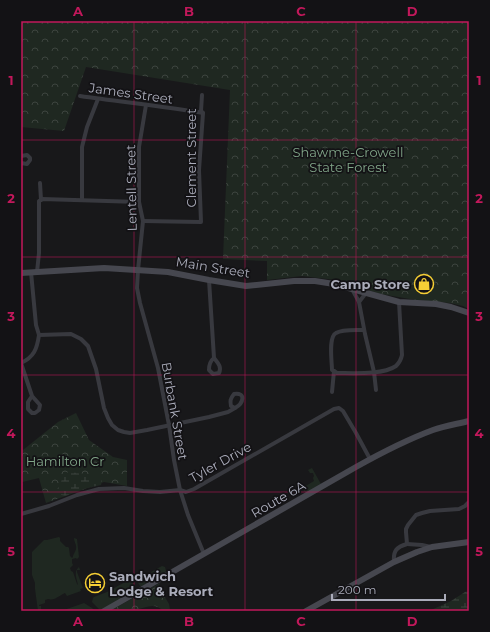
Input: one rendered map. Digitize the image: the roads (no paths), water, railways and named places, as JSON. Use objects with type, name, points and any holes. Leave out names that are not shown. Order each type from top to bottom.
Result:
[{"type":"main road","name":"Main Street","points":[[21,273],[104,268],[168,272],[246,286],[310,281],[324,282],[399,302],[436,304],[469,313]]},
{"type":"main road","name":"Route 6A","points":[[104,611],[370,459],[422,434],[469,421]]},
{"type":"main road","points":[[306,611],[394,562],[417,552],[469,542]]},
{"type":"street","name":"Clement Street","points":[[143,221],[201,222],[199,170],[203,114],[201,111],[202,95]]},
{"type":"street","name":"James Street","points":[[80,96],[146,106],[172,108],[203,114]]},
{"type":"street","points":[[82,200],[82,147],[87,127],[98,99]]},
{"type":"street","name":"Lentell Street","points":[[138,270],[143,221],[139,202],[139,147],[146,106]]},
{"type":"street","points":[[21,156],[27,155],[30,158],[27,164],[21,163]]},
{"type":"street","points":[[32,396],[21,363],[34,353],[39,335],[36,325],[34,272],[39,253],[38,209],[40,200],[40,183]]},
{"type":"street","points":[[40,200],[42,198],[139,202]]},
{"type":"street","name":"Burbank Street","points":[[138,270],[137,288],[158,368],[180,490],[188,515],[204,554]]},
{"type":"street","points":[[209,280],[214,358]]},
{"type":"street","points":[[352,289],[359,302],[374,372],[376,390]]},
{"type":"street","points":[[359,302],[366,293]]},
{"type":"street","points":[[334,371],[337,373],[374,372],[395,366],[401,361],[399,302]]},
{"type":"street","points":[[332,392],[334,371],[332,370],[331,339],[335,333],[341,331],[364,330]]},
{"type":"street","points":[[39,335],[71,334],[81,339],[88,346],[96,370],[104,408],[112,425],[118,430],[130,433],[209,417],[228,412],[235,408]]},
{"type":"street","name":"Tyler Drive","points":[[21,514],[99,489],[124,488],[143,491],[160,492],[180,490],[186,492],[194,489],[334,409],[339,408],[352,427],[370,459]]},
{"type":"street","points":[[407,544],[406,529],[416,515],[430,510],[459,509],[469,502]]},
{"type":"street","points":[[394,562],[395,552],[398,548],[407,544],[422,545],[432,548]]},
{"type":"place","name":"Camp Store","points":[[424,284]]},
{"type":"place","name":"Sandwich Lodge & Resort","points":[[95,583]]},
{"type":"park label","name":"Shawme-Crowell State Forest","points":[[348,160]]},
{"type":"park label","name":"Hamilton Cr","points":[[65,461]]}]
